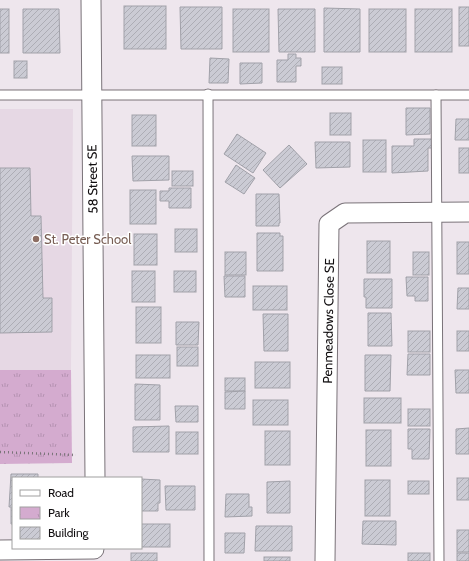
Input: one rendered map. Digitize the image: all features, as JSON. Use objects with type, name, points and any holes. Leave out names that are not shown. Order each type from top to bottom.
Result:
[{"type":"street","name":"58 Street SE","points":[[91,0],[95,477]]},
{"type":"street","name":"Penmeadows Close SE","points":[[325,561],[329,224],[345,214],[469,212]]},
{"type":"street","points":[[0,550],[94,553]]},
{"type":"lane","points":[[208,94],[208,561]]},
{"type":"lane","points":[[0,95],[469,95]]},
{"type":"lane","points":[[436,95],[439,561]]},
{"type":"path","points":[[0,452],[95,456]]},
{"type":"shaded area","name":"St. Peter School","points":[[0,109],[73,109],[71,370],[0,370]]},
{"type":"green space","points":[[0,370],[71,370],[72,463],[0,464]]},
{"type":"building","points":[[124,6],[166,6],[166,49],[124,49]]},
{"type":"building","points":[[180,7],[222,7],[222,49],[181,49]]},
{"type":"building","points":[[459,7],[469,7],[469,46],[459,46]]},
{"type":"building","points":[[324,8],[360,9],[360,52],[324,52]]},
{"type":"building","points":[[0,9],[9,9],[9,53],[0,53]]},
{"type":"building","points":[[23,9],[59,9],[60,53],[23,53]]},
{"type":"building","points":[[233,9],[269,9],[269,52],[233,52]]},
{"type":"building","points":[[278,9],[315,9],[315,52],[279,52]]},
{"type":"building","points":[[369,9],[406,9],[406,52],[369,52]]},
{"type":"building","points":[[415,9],[452,9],[452,52],[415,52]]},
{"type":"building","points":[[288,54],[296,54],[296,58],[301,58],[301,66],[296,66],[296,82],[277,82],[277,60],[288,60]]},
{"type":"building","points":[[210,58],[229,59],[228,83],[209,83]]},
{"type":"building","points":[[14,61],[27,61],[27,78],[14,78]]},
{"type":"building","points":[[240,63],[262,63],[262,83],[240,84]]},
{"type":"building","points":[[322,67],[342,67],[342,84],[322,84]]},
{"type":"building","points":[[406,108],[430,108],[430,134],[406,135]]},
{"type":"building","points":[[330,113],[351,113],[351,135],[330,135]]},
{"type":"building","points":[[132,115],[156,115],[156,146],[132,146]]},
{"type":"building","points":[[456,119],[469,119],[469,140],[455,140]]},
{"type":"building","points":[[237,134],[266,153],[253,173],[224,154]]},
{"type":"building","points":[[414,139],[432,139],[432,148],[428,148],[428,171],[392,173],[392,146],[414,146]]},
{"type":"building","points":[[363,140],[386,140],[386,172],[363,172]]},
{"type":"building","points":[[315,142],[350,142],[350,167],[316,168]]},
{"type":"building","points":[[289,145],[307,164],[280,188],[263,170]]},
{"type":"building","points":[[459,148],[469,148],[469,173],[459,173]]},
{"type":"building","points":[[132,156],[169,156],[169,180],[133,181]]},
{"type":"building","points":[[236,165],[255,178],[244,194],[225,182]]},
{"type":"building","points":[[0,168],[30,168],[31,216],[41,216],[43,298],[52,298],[52,332],[0,333]]},
{"type":"building","points":[[172,171],[193,171],[193,186],[172,186]]},
{"type":"building","points":[[169,188],[191,188],[191,208],[169,208],[169,201],[160,201],[160,191],[169,191]]},
{"type":"building","points":[[130,190],[156,190],[156,224],[130,224]]},
{"type":"building","points":[[256,194],[279,194],[279,226],[256,226]]},
{"type":"building","points":[[175,229],[197,229],[197,252],[175,252]]},
{"type":"building","points":[[257,233],[280,233],[280,236],[283,236],[283,271],[257,271]]},
{"type":"building","points":[[134,234],[157,234],[157,265],[134,265]]},
{"type":"building","points":[[367,241],[390,241],[390,273],[367,273]]},
{"type":"building","points":[[457,242],[469,242],[469,274],[457,274]]},
{"type":"building","points":[[225,252],[246,252],[246,275],[225,275]]},
{"type":"building","points":[[413,252],[429,252],[429,275],[413,275]]},
{"type":"building","points":[[132,271],[155,271],[155,302],[132,302]]},
{"type":"building","points":[[174,271],[196,271],[196,292],[174,292]]},
{"type":"building","points":[[224,276],[245,276],[245,297],[225,297]]},
{"type":"building","points":[[406,277],[428,277],[428,301],[415,301],[415,296],[407,296]]},
{"type":"building","points":[[364,279],[392,279],[392,308],[366,308],[366,297],[364,297]]},
{"type":"building","points":[[253,286],[287,286],[287,310],[253,310]]},
{"type":"building","points":[[458,288],[469,288],[469,309],[457,309]]},
{"type":"building","points":[[136,307],[161,307],[161,343],[136,343]]},
{"type":"building","points":[[368,313],[391,313],[392,346],[368,346]]},
{"type":"building","points":[[263,314],[288,314],[288,351],[264,351]]},
{"type":"building","points":[[176,322],[199,322],[198,345],[176,345]]},
{"type":"building","points":[[408,331],[430,331],[430,352],[408,352]]},
{"type":"building","points":[[457,331],[469,331],[469,351],[457,351]]},
{"type":"building","points":[[177,347],[198,347],[198,366],[177,366]]},
{"type":"building","points":[[408,354],[430,354],[430,375],[407,375]]},
{"type":"building","points":[[136,355],[170,355],[170,378],[136,378]]},
{"type":"building","points":[[365,355],[391,355],[390,391],[365,391]]},
{"type":"building","points":[[255,362],[290,362],[290,388],[255,388]]},
{"type":"building","points":[[455,370],[469,370],[469,393],[456,393]]},
{"type":"building","points":[[225,378],[245,378],[245,391],[225,391]]},
{"type":"building","points":[[135,384],[160,385],[160,420],[135,420]]},
{"type":"building","points":[[245,391],[245,409],[225,409],[225,392]]},
{"type":"building","points":[[364,398],[401,398],[401,423],[364,423]]},
{"type":"building","points":[[253,400],[288,400],[288,425],[253,425]]},
{"type":"building","points":[[175,406],[198,406],[198,422],[176,422]]},
{"type":"building","points":[[408,409],[430,409],[430,426],[408,426]]},
{"type":"building","points":[[169,426],[169,452],[133,452],[133,427]]},
{"type":"building","points":[[469,428],[469,454],[456,454],[456,429]]},
{"type":"building","points":[[408,429],[430,429],[429,459],[412,459],[412,449],[408,449]]},
{"type":"building","points":[[366,430],[391,430],[391,466],[366,466]]},
{"type":"building","points":[[265,431],[290,431],[290,465],[265,465]]},
{"type":"building","points":[[176,432],[198,432],[198,454],[176,454]]},
{"type":"building","points":[[11,474],[38,474],[38,477],[12,477],[12,524],[11,507],[9,507]]},
{"type":"building","points":[[457,478],[469,478],[469,500],[457,500]]},
{"type":"building","points":[[142,479],[160,480],[160,503],[158,503],[158,511],[142,511]]},
{"type":"building","points":[[365,480],[390,480],[390,516],[365,516]]},
{"type":"building","points":[[290,481],[290,513],[267,513],[267,482]]},
{"type":"building","points":[[408,481],[429,481],[429,494],[408,494]]},
{"type":"building","points":[[165,486],[195,486],[195,510],[166,510]]},
{"type":"building","points":[[226,494],[249,494],[249,507],[252,507],[252,516],[225,517]]},
{"type":"building","points":[[363,521],[396,521],[396,545],[362,544]]},
{"type":"building","points":[[142,524],[170,524],[170,547],[142,547]]},
{"type":"building","points":[[256,526],[292,526],[292,551],[255,551]]},
{"type":"building","points":[[457,530],[469,530],[469,552],[457,552]]},
{"type":"building","points":[[225,533],[245,533],[244,553],[225,553]]},
{"type":"building","points":[[131,553],[157,553],[157,561],[131,561]]},
{"type":"building","points":[[408,553],[430,553],[430,561],[408,561]]},
{"type":"building","points":[[457,553],[469,553],[469,561],[457,561]]},
{"type":"building","points":[[264,557],[290,557],[290,561],[264,561]]},
{"type":"place","name":"St. Peter School","points":[[36,239]]}]
